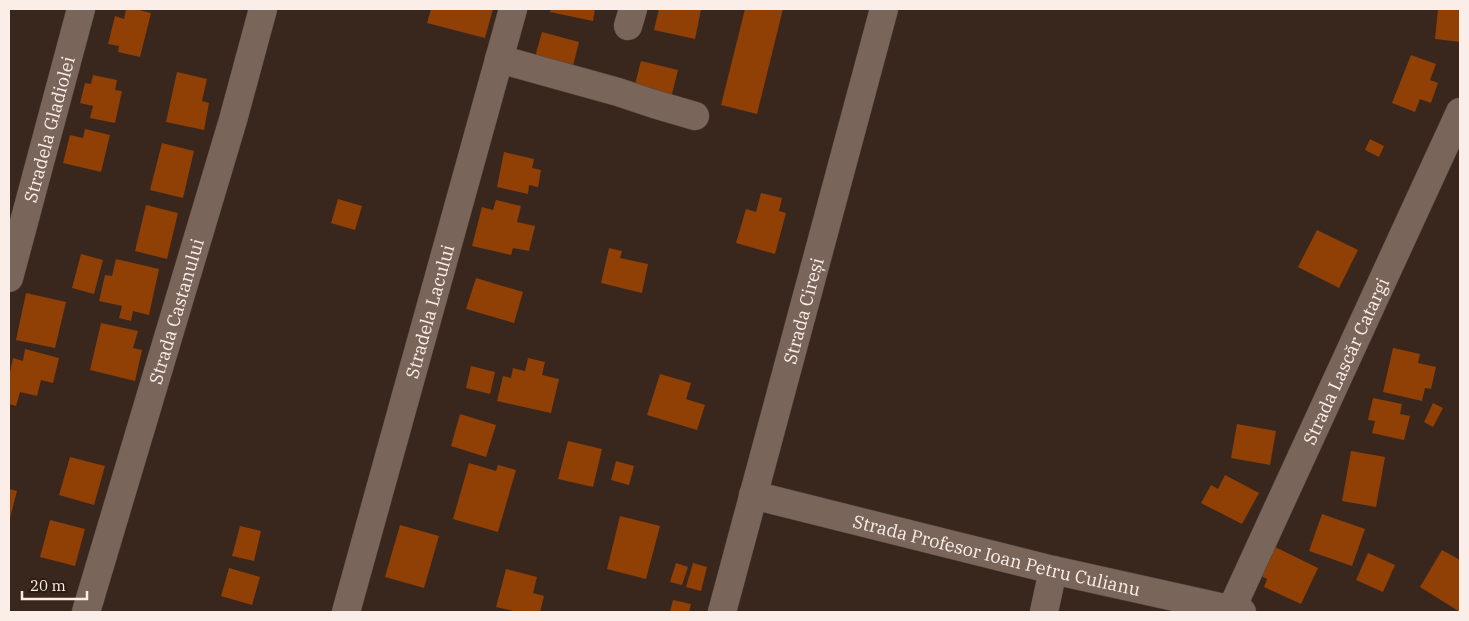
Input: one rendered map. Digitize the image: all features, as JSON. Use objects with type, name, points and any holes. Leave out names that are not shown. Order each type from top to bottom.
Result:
[{"type":"street","name":"Stradela Gladiolei","points":[[9,278],[81,9]]},
{"type":"street","name":"Strada Castanului","points":[[86,612],[233,120],[263,9]]},
{"type":"street","name":"Stradela Lacului","points":[[346,612],[513,9]]},
{"type":"street","name":"Strada Cireși","points":[[722,612],[884,9]]},
{"type":"street","points":[[499,59],[618,92],[695,116]]},
{"type":"street","name":"Strada Lascăr Catargi","points":[[1236,611],[1460,112]]},
{"type":"street","name":"Strada Profesor Ioan Petru Culianu","points":[[754,495],[1053,570],[1236,611]]},
{"type":"street","points":[[1044,612],[1053,570]]},
{"type":"building","points":[[126,9],[151,13],[140,57],[118,52],[119,46],[108,44],[115,16],[124,19]]},
{"type":"building","points":[[431,9],[493,9],[485,38],[427,23]]},
{"type":"building","points":[[551,9],[595,9],[593,21],[550,12]]},
{"type":"building","points":[[659,9],[701,10],[695,39],[654,30]]},
{"type":"building","points":[[745,9],[783,9],[757,114],[721,105]]},
{"type":"building","points":[[1438,9],[1460,9],[1460,42],[1435,39]]},
{"type":"building","points":[[542,32],[579,42],[571,74],[533,64]]},
{"type":"building","points":[[1411,55],[1436,64],[1430,80],[1438,83],[1431,103],[1420,99],[1415,112],[1392,103]]},
{"type":"building","points":[[641,61],[678,70],[670,102],[633,92]]},
{"type":"building","points":[[177,72],[207,79],[202,101],[209,103],[204,130],[166,122]]},
{"type":"building","points":[[93,75],[117,80],[115,90],[122,91],[115,123],[90,118],[93,106],[80,103],[85,83],[91,84]]},
{"type":"building","points":[[85,129],[110,135],[101,172],[63,163],[70,135],[83,138]]},
{"type":"building","points":[[1370,139],[1384,146],[1379,157],[1365,150]]},
{"type":"building","points":[[162,143],[194,151],[183,198],[150,190]]},
{"type":"building","points":[[504,152],[534,159],[532,168],[541,170],[538,187],[529,185],[528,194],[497,187]]},
{"type":"building","points":[[761,193],[782,198],[779,211],[786,213],[775,254],[736,243],[746,209],[756,212]]},
{"type":"building","points":[[338,199],[362,206],[355,230],[331,223]]},
{"type":"building","points":[[496,200],[521,206],[517,222],[535,226],[529,251],[513,248],[511,255],[472,246],[482,207],[493,210]]},
{"type":"building","points":[[146,205],[178,213],[167,259],[135,251]]},
{"type":"building","points":[[1317,230],[1358,250],[1339,288],[1298,267]]},
{"type":"building","points":[[609,248],[622,251],[620,258],[648,264],[642,293],[601,283]]},
{"type":"building","points":[[81,254],[103,260],[94,294],[72,288]]},
{"type":"building","points":[[116,259],[159,269],[149,315],[133,311],[131,321],[119,318],[122,306],[99,301],[105,275],[112,276]]},
{"type":"building","points":[[476,278],[523,292],[514,323],[466,309]]},
{"type":"building","points":[[26,293],[66,302],[55,348],[16,340]]},
{"type":"building","points":[[101,323],[138,331],[133,348],[142,350],[135,381],[90,370]]},
{"type":"building","points":[[1393,348],[1420,354],[1418,363],[1436,367],[1431,389],[1425,388],[1422,401],[1383,392]]},
{"type":"building","points":[[25,349],[59,358],[53,383],[41,380],[37,396],[20,392],[16,406],[9,404],[9,377],[13,358],[23,361]]},
{"type":"building","points":[[528,358],[545,362],[542,375],[559,379],[551,413],[497,401],[503,376],[511,378],[513,368],[525,371]]},
{"type":"building","points":[[471,366],[495,372],[490,394],[466,388]]},
{"type":"building","points":[[660,374],[691,383],[686,399],[705,405],[697,430],[647,415]]},
{"type":"building","points":[[1373,398],[1402,404],[1400,414],[1410,416],[1404,440],[1372,433],[1375,421],[1368,420]]},
{"type":"building","points":[[1433,403],[1443,408],[1433,427],[1424,422]]},
{"type":"building","points":[[460,414],[496,425],[486,457],[451,446]]},
{"type":"building","points":[[1237,424],[1276,431],[1270,465],[1231,458]]},
{"type":"building","points":[[568,441],[602,449],[593,487],[558,479]]},
{"type":"building","points":[[1351,451],[1385,457],[1376,507],[1342,501]]},
{"type":"building","points":[[70,457],[105,466],[94,505],[59,495]]},
{"type":"building","points":[[616,461],[634,466],[629,485],[611,480]]},
{"type":"building","points":[[469,463],[496,471],[498,465],[516,470],[498,532],[453,519]]},
{"type":"building","points":[[1225,475],[1259,493],[1242,524],[1201,503],[1211,485],[1218,489]]},
{"type":"building","points":[[9,489],[17,491],[9,522]]},
{"type":"building","points":[[1322,514],[1365,529],[1352,566],[1309,551]]},
{"type":"building","points":[[620,516],[660,526],[646,579],[607,569]]},
{"type":"building","points":[[50,520],[85,529],[75,566],[40,557]]},
{"type":"building","points":[[400,525],[439,536],[424,588],[385,577]]},
{"type":"building","points":[[240,526],[261,531],[254,561],[232,556]]},
{"type":"building","points":[[1273,546],[1318,568],[1301,604],[1264,587],[1267,579],[1259,575]]},
{"type":"building","points":[[1442,550],[1460,560],[1460,612],[1420,587]]},
{"type":"building","points":[[1368,553],[1395,565],[1383,592],[1356,580]]},
{"type":"building","points":[[676,563],[688,567],[682,585],[670,582]]},
{"type":"building","points":[[693,563],[707,567],[701,591],[686,587]]},
{"type":"building","points":[[229,568],[260,577],[252,605],[221,596]]},
{"type":"building","points":[[506,569],[537,577],[533,593],[544,596],[540,612],[517,612],[496,607]]},
{"type":"building","points":[[673,600],[691,604],[689,612],[670,612]]}]
